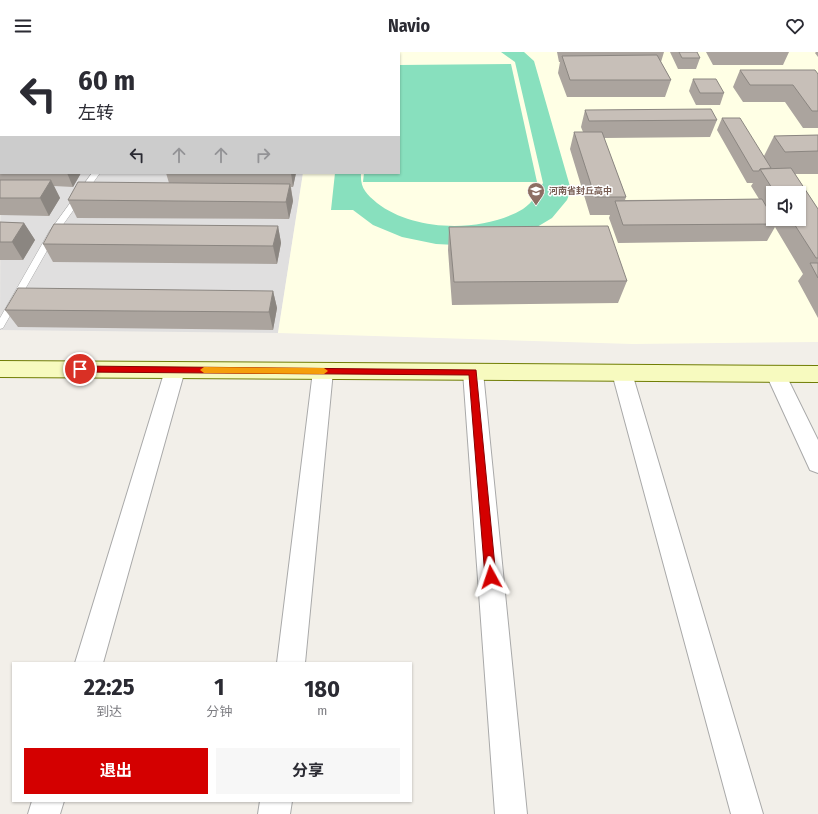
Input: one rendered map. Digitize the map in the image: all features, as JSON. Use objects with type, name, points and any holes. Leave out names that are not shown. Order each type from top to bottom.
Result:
[{"type":"street","points":[[0,369],[818,374]]},
{"type":"street","points":[[89,662],[175,370]]},
{"type":"street","points":[[291,662],[323,371]]},
{"type":"street","points":[[473,372],[511,814]]},
{"type":"street","points":[[622,373],[747,814]]},
{"type":"street","points":[[776,374],[818,463]]},
{"type":"street","points":[[44,814],[48,802]]},
{"type":"street","points":[[274,814],[276,802]]},
{"type":"lane","points":[[0,326],[53,232],[95,174]]},
{"type":"shaded area","name":"河南省封丘高中","points":[[400,52],[818,52],[818,342],[633,344],[278,333],[303,174],[400,174]]},
{"type":"shaded area","points":[[1,174],[303,174],[278,333],[0,330]]},
{"type":"green space","points":[[501,52],[524,52],[534,61],[571,190],[567,200],[552,218],[527,233],[456,245],[436,244],[402,237],[373,225],[353,210],[331,210],[335,174],[361,174],[364,190],[377,203],[392,213],[410,220],[429,224],[449,226],[489,222],[507,217],[523,209],[537,194],[543,183],[515,62]]},
{"type":"green space","points":[[511,64],[537,182],[363,182],[364,174],[400,174],[400,65]]},
{"type":"building","points":[[679,52],[697,52],[700,58],[682,58]]},
{"type":"building","points":[[657,55],[671,80],[570,80],[562,56]]},
{"type":"building","points":[[740,70],[815,70],[818,74],[818,111],[812,111],[793,85],[750,85]]},
{"type":"building","points":[[693,79],[716,79],[724,93],[700,93]]},
{"type":"building","points":[[711,109],[717,120],[589,121],[585,110]]},
{"type":"building","points":[[722,118],[740,118],[771,168],[753,171]]},
{"type":"building","points":[[574,132],[602,132],[626,197],[595,197]]},
{"type":"building","points":[[818,135],[818,151],[785,152],[774,136]]},
{"type":"building","points":[[791,168],[803,186],[771,186],[760,169]]},
{"type":"building","points":[[0,180],[51,180],[40,198],[0,198]]},
{"type":"building","points":[[78,182],[290,184],[286,202],[68,200]]},
{"type":"building","points":[[806,191],[818,209],[818,258],[816,258],[795,226],[806,226]]},
{"type":"building","points":[[762,199],[766,206],[766,224],[623,225],[615,201]]},
{"type":"building","points":[[0,222],[24,223],[12,242],[0,242]]},
{"type":"building","points":[[54,224],[278,226],[273,246],[43,244]]},
{"type":"building","points":[[608,226],[627,281],[454,282],[449,227]]},
{"type":"building","points":[[810,263],[818,263],[818,278]]},
{"type":"building","points":[[18,288],[273,291],[269,312],[5,310]]},
{"type":"slow traffic","points":[[204,370],[324,371]]},
{"type":"place","name":"河南省封丘高中","points":[[536,206]]},
{"type":"route","points":[[80,369],[473,372],[491,577]]}]
